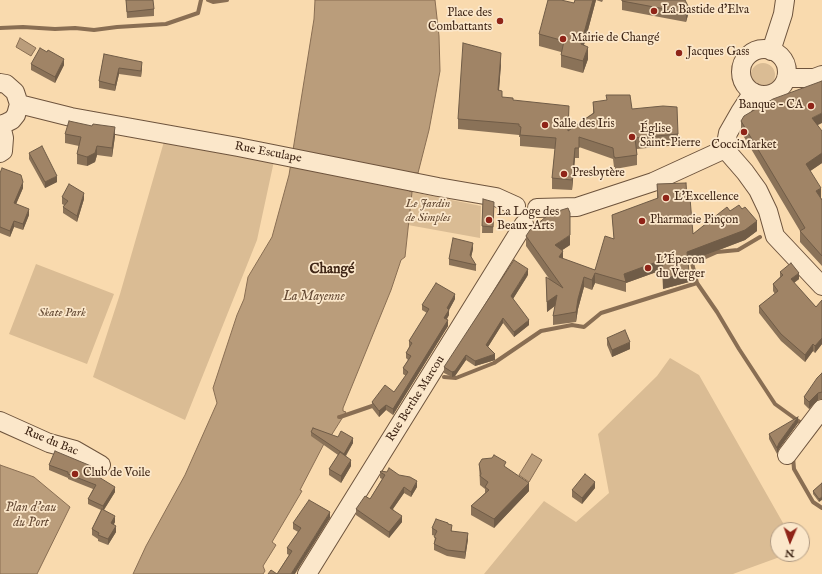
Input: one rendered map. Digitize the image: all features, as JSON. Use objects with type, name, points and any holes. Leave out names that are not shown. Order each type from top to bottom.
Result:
[{"type":"street","points":[[771,51],[785,0]]},
{"type":"street","points":[[764,50],[771,51],[786,64],[786,78],[784,84],[779,90],[766,95],[759,95],[747,88],[741,74],[742,66],[750,54],[764,50]]},
{"type":"street","points":[[786,78],[814,78],[822,75]]},
{"type":"street","points":[[0,83],[11,88],[15,92],[19,104],[16,115],[12,120],[0,125],[4,138],[3,151],[0,154]]},
{"type":"street","points":[[753,92],[728,133],[725,149],[758,190],[768,211],[775,236],[822,286]]},
{"type":"street","name":"Rue Esculape","points":[[19,104],[71,117],[238,147],[438,187],[496,197],[516,206]]},
{"type":"street","points":[[537,208],[577,207],[653,182],[725,149]]},
{"type":"street","points":[[522,201],[529,201],[537,208],[537,215],[531,223],[524,224],[515,217],[514,209],[522,201]]},
{"type":"street","name":"Rue Berthe Marcou","points":[[307,574],[524,224]]},
{"type":"street","points":[[787,455],[822,409]]},
{"type":"street","name":"Rue du Bac","points":[[0,421],[49,443],[75,450],[100,465]]},
{"type":"green space","points":[[763,63],[772,66],[775,75],[772,84],[763,87],[754,84],[751,75],[754,66]]},
{"type":"green space","points":[[165,138],[274,161],[257,240],[185,420],[93,377],[120,294]]},
{"type":"green space","name":"Le Jardin de Simples","points":[[412,192],[481,206],[480,238],[408,225]]},
{"type":"green space","name":"Skate Park","points":[[36,264],[114,294],[87,364],[9,334]]},
{"type":"green space","points":[[670,358],[699,375],[782,522],[770,522],[770,561],[733,574],[484,574],[544,501],[576,522],[609,493],[598,434],[657,376]]},
{"type":"water","name":"La Mayenne","points":[[315,0],[435,0],[439,36],[440,71],[429,130],[418,173],[414,173],[409,191],[412,192],[405,257],[401,260],[391,290],[343,408],[343,411],[346,412],[329,439],[327,438],[300,490],[302,491],[272,542],[276,545],[263,566],[265,571],[263,574],[133,574],[146,546],[185,475],[217,403],[213,388],[237,315],[244,299],[248,277],[272,237],[289,175],[314,19]]},
{"type":"water","points":[[20,38],[36,48],[31,56],[16,47]]},
{"type":"water","points":[[532,454],[542,460],[529,482],[519,475]]},
{"type":"water","name":"Plan d'eau du Port","points":[[0,465],[34,477],[70,507],[37,574],[0,574]]},
{"type":"building","points":[[126,0],[153,0],[154,9],[127,12]]},
{"type":"building","name":"Mairie de Changé","points":[[548,0],[561,0],[574,3],[575,0],[593,0],[581,44],[588,47],[583,61],[561,55],[564,41],[539,34]]},
{"type":"building","points":[[622,0],[685,0],[688,6],[686,13]]},
{"type":"building","points":[[463,43],[501,53],[498,90],[502,91],[502,97],[513,98],[513,100],[569,106],[568,131],[594,113],[593,102],[607,100],[606,95],[630,95],[632,109],[663,106],[677,107],[678,134],[635,138],[637,155],[615,158],[613,148],[579,137],[579,148],[575,148],[572,180],[552,178],[556,138],[520,135],[521,127],[519,124],[458,119]]},
{"type":"building","points":[[40,48],[47,52],[48,50],[64,59],[55,77],[31,64]]},
{"type":"building","points":[[104,54],[142,62],[141,71],[119,68],[115,85],[99,81]]},
{"type":"building","points":[[822,81],[822,113],[812,118],[822,131],[822,153],[806,164],[821,188],[816,191],[822,200],[822,256],[800,231],[805,228],[741,121],[744,116],[773,99]]},
{"type":"building","points":[[69,121],[92,126],[93,124],[115,127],[112,148],[97,146],[95,153],[87,157],[77,154],[81,137],[65,134]]},
{"type":"building","points":[[42,146],[57,176],[45,182],[29,153]]},
{"type":"building","points":[[2,168],[21,175],[23,182],[14,203],[29,209],[23,224],[14,221],[10,231],[0,227],[0,173]]},
{"type":"building","points":[[686,183],[687,198],[690,198],[693,234],[727,207],[730,211],[739,205],[742,209],[745,207],[757,221],[745,230],[687,252],[689,272],[663,279],[662,260],[624,274],[626,282],[595,273],[592,280],[584,277],[576,312],[553,316],[557,295],[547,302],[546,277],[563,288],[526,236],[530,230],[553,211],[555,212],[568,208],[570,213],[570,235],[555,245],[563,251],[559,257],[595,270],[605,236],[614,239],[612,215],[658,198],[657,184]]},
{"type":"building","points":[[69,184],[84,193],[77,216],[63,207],[68,201],[62,197]]},
{"type":"building","points":[[483,199],[494,202],[493,227],[482,226]]},
{"type":"building","points":[[453,238],[473,243],[470,255],[476,265],[449,259]]},
{"type":"building","points":[[514,260],[528,269],[511,296],[529,320],[514,332],[503,318],[486,345],[495,354],[475,361],[466,355],[455,371],[452,372],[444,367]]},
{"type":"building","points":[[791,263],[799,273],[791,279],[816,307],[822,300],[822,338],[815,346],[813,344],[805,355],[781,334],[759,306],[778,291],[773,284],[783,275],[780,272]]},
{"type":"building","points":[[436,283],[455,294],[447,308],[449,310],[444,318],[448,320],[393,409],[386,405],[379,411],[372,402],[385,385],[394,392],[408,372],[403,368],[411,356],[406,353],[412,343],[409,341],[429,309],[422,305]]},
{"type":"building","points":[[625,330],[630,342],[612,350],[607,338]]},
{"type":"building","points":[[822,373],[822,392],[818,393],[809,402],[804,397]]},
{"type":"building","points":[[798,417],[779,443],[777,448],[769,434]]},
{"type":"building","points":[[313,428],[338,437],[341,431],[353,438],[344,454],[311,432]]},
{"type":"building","points":[[55,451],[91,466],[89,471],[115,487],[103,506],[88,499],[96,485],[49,465]]},
{"type":"building","points":[[340,452],[351,460],[341,476],[329,469]]},
{"type":"building","points":[[494,455],[506,462],[504,466],[529,483],[494,519],[471,506],[489,490],[485,487],[488,482],[480,476],[479,464],[482,459],[492,458]]},
{"type":"building","points":[[389,468],[399,475],[410,477],[417,481],[411,492],[404,487],[390,508],[402,516],[389,532],[356,509],[365,496],[370,499],[385,475],[380,472],[387,472]]},
{"type":"building","points":[[585,474],[595,482],[582,498],[572,490]]},
{"type":"building","points":[[822,483],[822,497],[819,499],[813,491]]},
{"type":"building","points":[[309,500],[330,512],[291,574],[277,574],[292,551],[287,548],[301,528],[293,523]]},
{"type":"building","points":[[102,509],[115,516],[111,523],[116,526],[108,539],[98,535],[99,533],[92,529]]},
{"type":"building","points":[[436,519],[452,525],[451,531],[468,533],[465,552],[447,550],[434,544],[436,538],[434,537],[437,531],[432,528]]},
{"type":"building","points":[[271,570],[277,574],[268,574]]},
{"type":"waterway","points":[[0,28],[75,28],[94,30],[166,24],[198,13],[201,0]]},
{"type":"waterway","points":[[208,0],[213,2],[227,0]]},
{"type":"waterway","points":[[444,377],[456,378],[494,363],[541,331],[572,325],[584,327],[601,313],[697,283],[692,263],[717,252],[738,250],[760,237]]},
{"type":"waterway","points":[[697,283],[775,404],[804,425]]},
{"type":"waterway","points":[[339,417],[375,405]]},
{"type":"waterway","points":[[793,457],[794,469],[813,502],[822,508]]},
{"type":"place","name":"La Bastide d'Elva","points":[[654,11]]},
{"type":"place","name":"Place des Combattants","points":[[500,21]]},
{"type":"place","name":"Mairie de Changé","points":[[563,39]]},
{"type":"place","name":"Jacques Gass","points":[[679,53]]},
{"type":"place","name":"Banque - CA","points":[[811,106]]},
{"type":"place","name":"Salle des Iris","points":[[545,125]]},
{"type":"place","name":"CocciMarket","points":[[744,132]]},
{"type":"place","name":"Église Saint-Pierre","points":[[632,137]]},
{"type":"place","name":"Presbytère","points":[[564,174]]},
{"type":"place","name":"L'Excellence","points":[[666,198]]},
{"type":"place","name":"La Loge des Beaux-Arts","points":[[489,220]]},
{"type":"place","name":"Pharmacie Pinçon","points":[[642,221]]},
{"type":"place","name":"L'Éperon du Verger","points":[[648,268]]},
{"type":"place","name":"Club de Voile","points":[[75,474]]},
{"type":"district","name":"Changé","points":[[332,270]]}]
